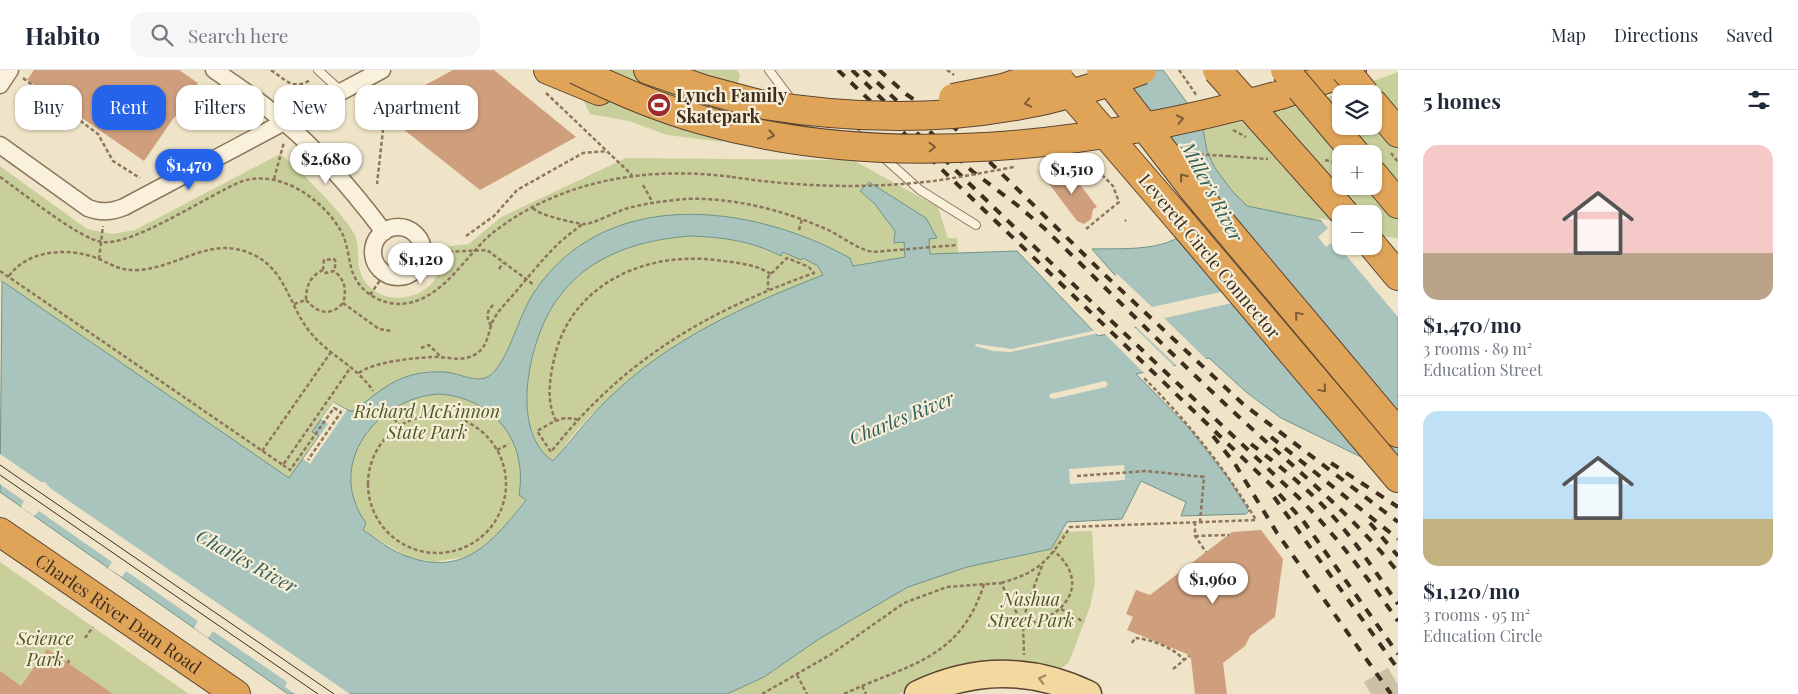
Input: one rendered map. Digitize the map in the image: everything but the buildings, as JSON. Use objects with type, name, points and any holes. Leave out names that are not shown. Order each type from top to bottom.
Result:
[{"type":"highway","points":[[576,70],[650,103],[730,128]]},
{"type":"highway","points":[[648,70],[703,89],[759,104],[813,112],[896,118],[958,114],[1044,100],[1074,93],[1142,70]]},
{"type":"highway","name":"Leverett Circle Connector","points":[[1051,70],[1398,478]]},
{"type":"highway","points":[[759,104],[832,102],[882,104],[933,100],[1003,88],[1058,70]]},
{"type":"highway","points":[[1073,70],[1162,188],[1183,224]]},
{"type":"highway","name":"Leverett Circle Connector","points":[[1102,70],[1192,188],[1398,433]]},
{"type":"highway","points":[[1217,70],[1338,205]]},
{"type":"highway","points":[[1242,70],[1287,129],[1340,205]]},
{"type":"highway","points":[[1286,70],[1348,145]]},
{"type":"highway","points":[[1345,70],[1358,85]]},
{"type":"highway","points":[[545,80],[590,88],[652,110],[730,128],[785,138],[839,144],[923,148],[1035,142],[1120,131],[1212,112],[1276,96],[1352,70]]},
{"type":"highway","points":[[1382,120],[1393,142]]},
{"type":"highway","points":[[1382,185],[1398,204]]},
{"type":"highway","points":[[1380,255],[1398,276]]},
{"type":"highway","name":"Charles River Dam Road","points":[[0,532],[236,694]]},
{"type":"main road","points":[[918,694],[954,680],[993,673],[1039,678],[1088,694]]},
{"type":"street","points":[[214,70],[274,115]]},
{"type":"street","points":[[345,90],[382,70]]},
{"type":"street","points":[[0,84],[16,74]]},
{"type":"street","points":[[0,145],[88,208],[98,211],[111,211],[124,207],[274,127]]},
{"type":"street","points":[[292,130],[334,171],[384,232]]},
{"type":"street","points":[[399,228],[413,233],[422,246],[423,253],[418,268],[410,274],[395,277],[385,274],[375,261],[373,253],[374,245],[384,232],[399,228]]},
{"type":"lane","points":[[318,70],[334,85]]},
{"type":"lane","points":[[769,70],[812,130],[842,129],[860,136],[920,190],[976,225]]},
{"type":"path","points":[[271,70],[293,85]]},
{"type":"path","points":[[16,74],[98,134],[113,161],[140,178]]},
{"type":"path","points":[[545,80],[607,151],[632,175]]},
{"type":"path","points":[[377,184],[383,130]]},
{"type":"path","points":[[1393,142],[1398,162]]},
{"type":"path","points":[[274,179],[283,145]]},
{"type":"path","points":[[466,236],[494,216],[517,190],[583,153],[607,151]]},
{"type":"path","points":[[1186,154],[1227,156]]},
{"type":"path","points":[[1083,159],[1092,158]]},
{"type":"path","points":[[0,177],[74,230],[102,242],[122,241],[133,237],[240,182],[256,178],[274,179],[288,184],[305,195],[336,224],[344,238],[353,273],[370,295],[396,304],[419,299],[453,275],[496,230],[533,208],[571,191],[632,175],[690,173],[794,185],[865,186],[934,181],[1018,167]]},
{"type":"path","points":[[643,185],[653,203]]},
{"type":"path","points":[[359,373],[373,366],[441,357],[457,360],[470,358],[481,350],[488,339],[491,326],[499,312],[554,246],[583,224],[623,209],[686,199],[720,201],[757,206],[802,219],[832,231],[864,251],[882,252],[957,245]]},
{"type":"path","points":[[533,208],[540,214],[583,224]]},
{"type":"path","points":[[799,230],[802,219]]},
{"type":"path","points":[[99,260],[103,226]]},
{"type":"path","points":[[8,276],[22,262],[45,254],[68,253],[99,260],[114,268],[136,270],[163,266],[205,249],[218,248],[245,251],[257,257],[278,273],[310,332],[331,352],[359,373],[373,391]]},
{"type":"path","points":[[423,253],[487,250],[534,285]]},
{"type":"path","points":[[556,421],[549,395],[556,350],[574,314],[588,298],[607,283],[638,266],[686,258],[710,259],[755,266],[771,274]]},
{"type":"path","points":[[578,420],[570,417],[556,421],[537,431],[551,452],[578,420],[620,378],[653,352],[702,321],[768,290],[814,273],[809,267],[787,258],[771,274],[767,281],[768,290]]},
{"type":"path","points":[[323,270],[324,260],[334,259],[336,262],[334,271]]},
{"type":"path","points":[[499,269],[503,263]]},
{"type":"path","points":[[306,300],[308,283],[318,272],[323,270]]},
{"type":"path","points":[[323,270],[326,273],[334,271]]},
{"type":"path","points":[[0,271],[290,470],[334,408],[341,412],[308,460]]},
{"type":"path","points":[[306,300],[317,310],[323,312],[338,309],[343,303],[345,288],[343,281],[334,271]]},
{"type":"path","points":[[370,295],[385,274]]},
{"type":"path","points":[[294,304],[306,300]]},
{"type":"path","points":[[343,303],[379,329],[391,332]]},
{"type":"path","points":[[491,326],[486,317],[487,310],[494,304]]},
{"type":"path","points":[[421,348],[429,346],[441,357]]},
{"type":"path","points":[[262,451],[331,352]]},
{"type":"path","points":[[283,465],[351,367]]},
{"type":"path","points":[[1024,658],[1023,625],[1027,605],[1042,565],[1070,527],[1256,520],[1231,478],[1193,429],[1144,378]]},
{"type":"path","points":[[390,414],[400,426]]},
{"type":"path","points":[[430,415],[446,416],[475,427],[487,437],[497,450],[504,466],[506,484],[504,502],[491,526],[472,544],[455,551],[438,553],[420,551],[403,545],[389,534],[377,520],[370,504],[367,486],[369,468],[375,452],[386,437],[400,426],[430,415]]},
{"type":"path","points":[[497,450],[509,444]]},
{"type":"path","points":[[1077,476],[1146,471],[1204,477],[1200,522]]},
{"type":"path","points":[[1195,522],[1195,536],[1206,552]]},
{"type":"path","points":[[1195,536],[1229,535]]},
{"type":"path","points":[[1023,625],[1046,619],[1061,609],[1070,596],[1071,576],[1063,559],[1054,551]]},
{"type":"path","points":[[762,694],[767,693],[846,645],[883,616],[904,603],[947,588],[1002,583],[1022,576],[1042,565]]},
{"type":"path","points":[[1002,583],[1023,625]]},
{"type":"path","points":[[844,694],[937,653],[973,613],[984,584]]},
{"type":"path","points":[[1061,609],[1084,622]]},
{"type":"path","points":[[85,638],[93,627]]},
{"type":"path","points":[[1132,643],[1135,638],[1142,639],[1178,652],[1184,660]]},
{"type":"path","points":[[1173,669],[1189,656]]},
{"type":"path","points":[[922,661],[925,666]]},
{"type":"path","points":[[797,675],[807,694]]},
{"type":"path","points":[[862,686],[866,694]]},
{"type":"green space","name":"Lynch Family Skatepark","points":[[552,70],[737,70],[740,75],[723,142],[667,135],[629,121],[590,114],[581,96]]},
{"type":"green space","points":[[1398,72],[1398,241],[1382,239],[1382,205],[1332,205],[1332,224],[1247,206],[1232,191],[1215,168],[1207,151],[1203,130],[1332,96],[1332,135],[1382,135],[1382,85],[1362,85]]},
{"type":"green space","name":"Richard McKinnon State Park","points":[[280,154],[343,217],[355,235],[361,275],[371,288],[388,297],[407,297],[424,290],[431,284],[440,269],[443,247],[469,244],[501,217],[626,158],[853,160],[938,207],[948,238],[957,238],[958,253],[870,262],[668,350],[629,379],[590,416],[572,436],[501,532],[481,550],[470,556],[434,562],[408,557],[362,530],[2,281],[0,282],[0,166],[87,229],[112,234],[135,230]]},
{"type":"green space","name":"Nashua Street Park","points":[[1092,531],[1095,582],[1090,607],[1069,662],[1058,671],[1005,659],[959,666],[933,676],[899,694],[727,694],[764,677],[819,639],[908,587],[967,567],[1051,549],[1061,532]]},
{"type":"green space","name":"Science Park","points":[[0,562],[189,694],[0,694]]},
{"type":"water","points":[[1088,70],[1163,70],[1202,123],[1207,151],[1215,168],[1232,191],[1247,206],[1330,223],[1332,227],[1332,255],[1382,255],[1382,244],[1398,241],[1398,475],[1281,418],[1246,392],[1209,358],[1136,374],[1189,428],[1228,478],[1249,511],[1246,514],[1181,516],[1186,502],[1141,481],[1122,519],[1067,522],[1051,549],[967,567],[908,587],[819,639],[764,677],[727,694],[288,694],[0,492],[2,281],[289,478],[319,436],[312,432],[333,402],[350,411],[354,411],[395,381],[417,374],[445,372],[479,379],[489,376],[502,362],[533,294],[563,259],[598,235],[638,220],[681,214],[724,216],[768,225],[811,239],[850,258],[853,266],[905,257],[904,242],[894,243],[895,231],[874,203],[860,191],[869,182],[926,218],[937,238],[929,239],[930,254],[1017,251],[1098,336],[1164,321],[1113,273],[1092,249],[1153,246],[1180,236],[1191,227],[1198,214]],"holes":[[[690,236],[714,237],[748,243],[781,256],[783,252],[801,260],[803,258],[818,266],[823,275],[737,312],[683,341],[657,358],[609,398],[553,461],[540,448],[531,431],[527,410],[527,389],[536,345],[554,304],[578,276],[595,264],[620,251],[648,242]],[[439,394],[459,397],[491,413],[503,426],[512,440],[518,457],[520,475],[519,495],[526,500],[502,529],[477,551],[463,558],[447,562],[429,562],[403,555],[363,530],[366,523],[354,501],[351,479],[354,458],[363,438],[377,421],[395,408],[416,398]]]},
{"type":"pier","points":[[1319,218],[1332,221],[1332,242],[1326,247],[1318,237],[1328,228]]},
{"type":"pier","points":[[1382,237],[1398,238],[1398,317],[1346,255],[1382,255]]},
{"type":"pier","points":[[1117,274],[1152,307],[1230,290],[1241,301],[1165,318],[1162,316],[1208,361],[1178,367],[1134,325],[1159,320],[1114,277]]},
{"type":"pier","points":[[1132,325],[1176,368],[1146,375],[1103,332]]},
{"type":"pier","points":[[1097,330],[1099,333],[1010,352],[993,351],[975,346],[976,344],[1012,349]]},
{"type":"pier","points":[[1105,381],[1108,384],[1106,387],[1053,399],[1049,397],[1050,394]]},
{"type":"pier","points":[[333,402],[347,410],[310,464],[303,459],[328,424],[321,419]]},
{"type":"pier","points":[[0,454],[41,482],[45,482],[50,488],[350,694],[295,694],[285,687],[287,682],[213,631],[208,638],[194,628],[198,621],[126,571],[122,577],[108,568],[112,562],[39,511],[34,516],[21,507],[24,501],[0,484]]},
{"type":"pier","points":[[1124,465],[1125,480],[1070,484],[1069,469]]},
{"type":"tunnel","points":[[1371,694],[1398,678]]},
{"type":"tram line","points":[[0,465],[334,694]]},
{"type":"tram line","points":[[0,475],[318,694]]},
{"type":"railway","points":[[838,70],[1273,487],[1304,522],[1398,654]]},
{"type":"railway","points":[[852,70],[1105,315],[1298,497],[1351,557],[1398,621]]},
{"type":"railway","points":[[864,70],[972,171],[1044,228],[1213,393],[1341,510],[1380,550],[1398,572]]},
{"type":"railway","points":[[879,70],[906,94],[956,129],[1106,276],[1243,404],[1398,522]]},
{"type":"railway","points":[[1213,436],[1235,464],[1277,533],[1391,694]]},
{"type":"railway","points":[[1271,437],[1398,539]]},
{"type":"railway","points":[[1251,444],[1320,502],[1356,545],[1398,604]]},
{"type":"railway","points":[[1331,463],[1398,507]]},
{"type":"railway","points":[[1274,497],[1398,669]]},
{"type":"railway","points":[[1370,523],[1398,556]]},
{"type":"place","name":"Lynch Family Skatepark","points":[[659,105]]},
{"type":"water label","name":"Miller's River","points":[[1213,191]]},
{"type":"water label","name":"Charles River","points":[[901,417]]},
{"type":"water label","name":"Charles River","points":[[247,560]]}]
